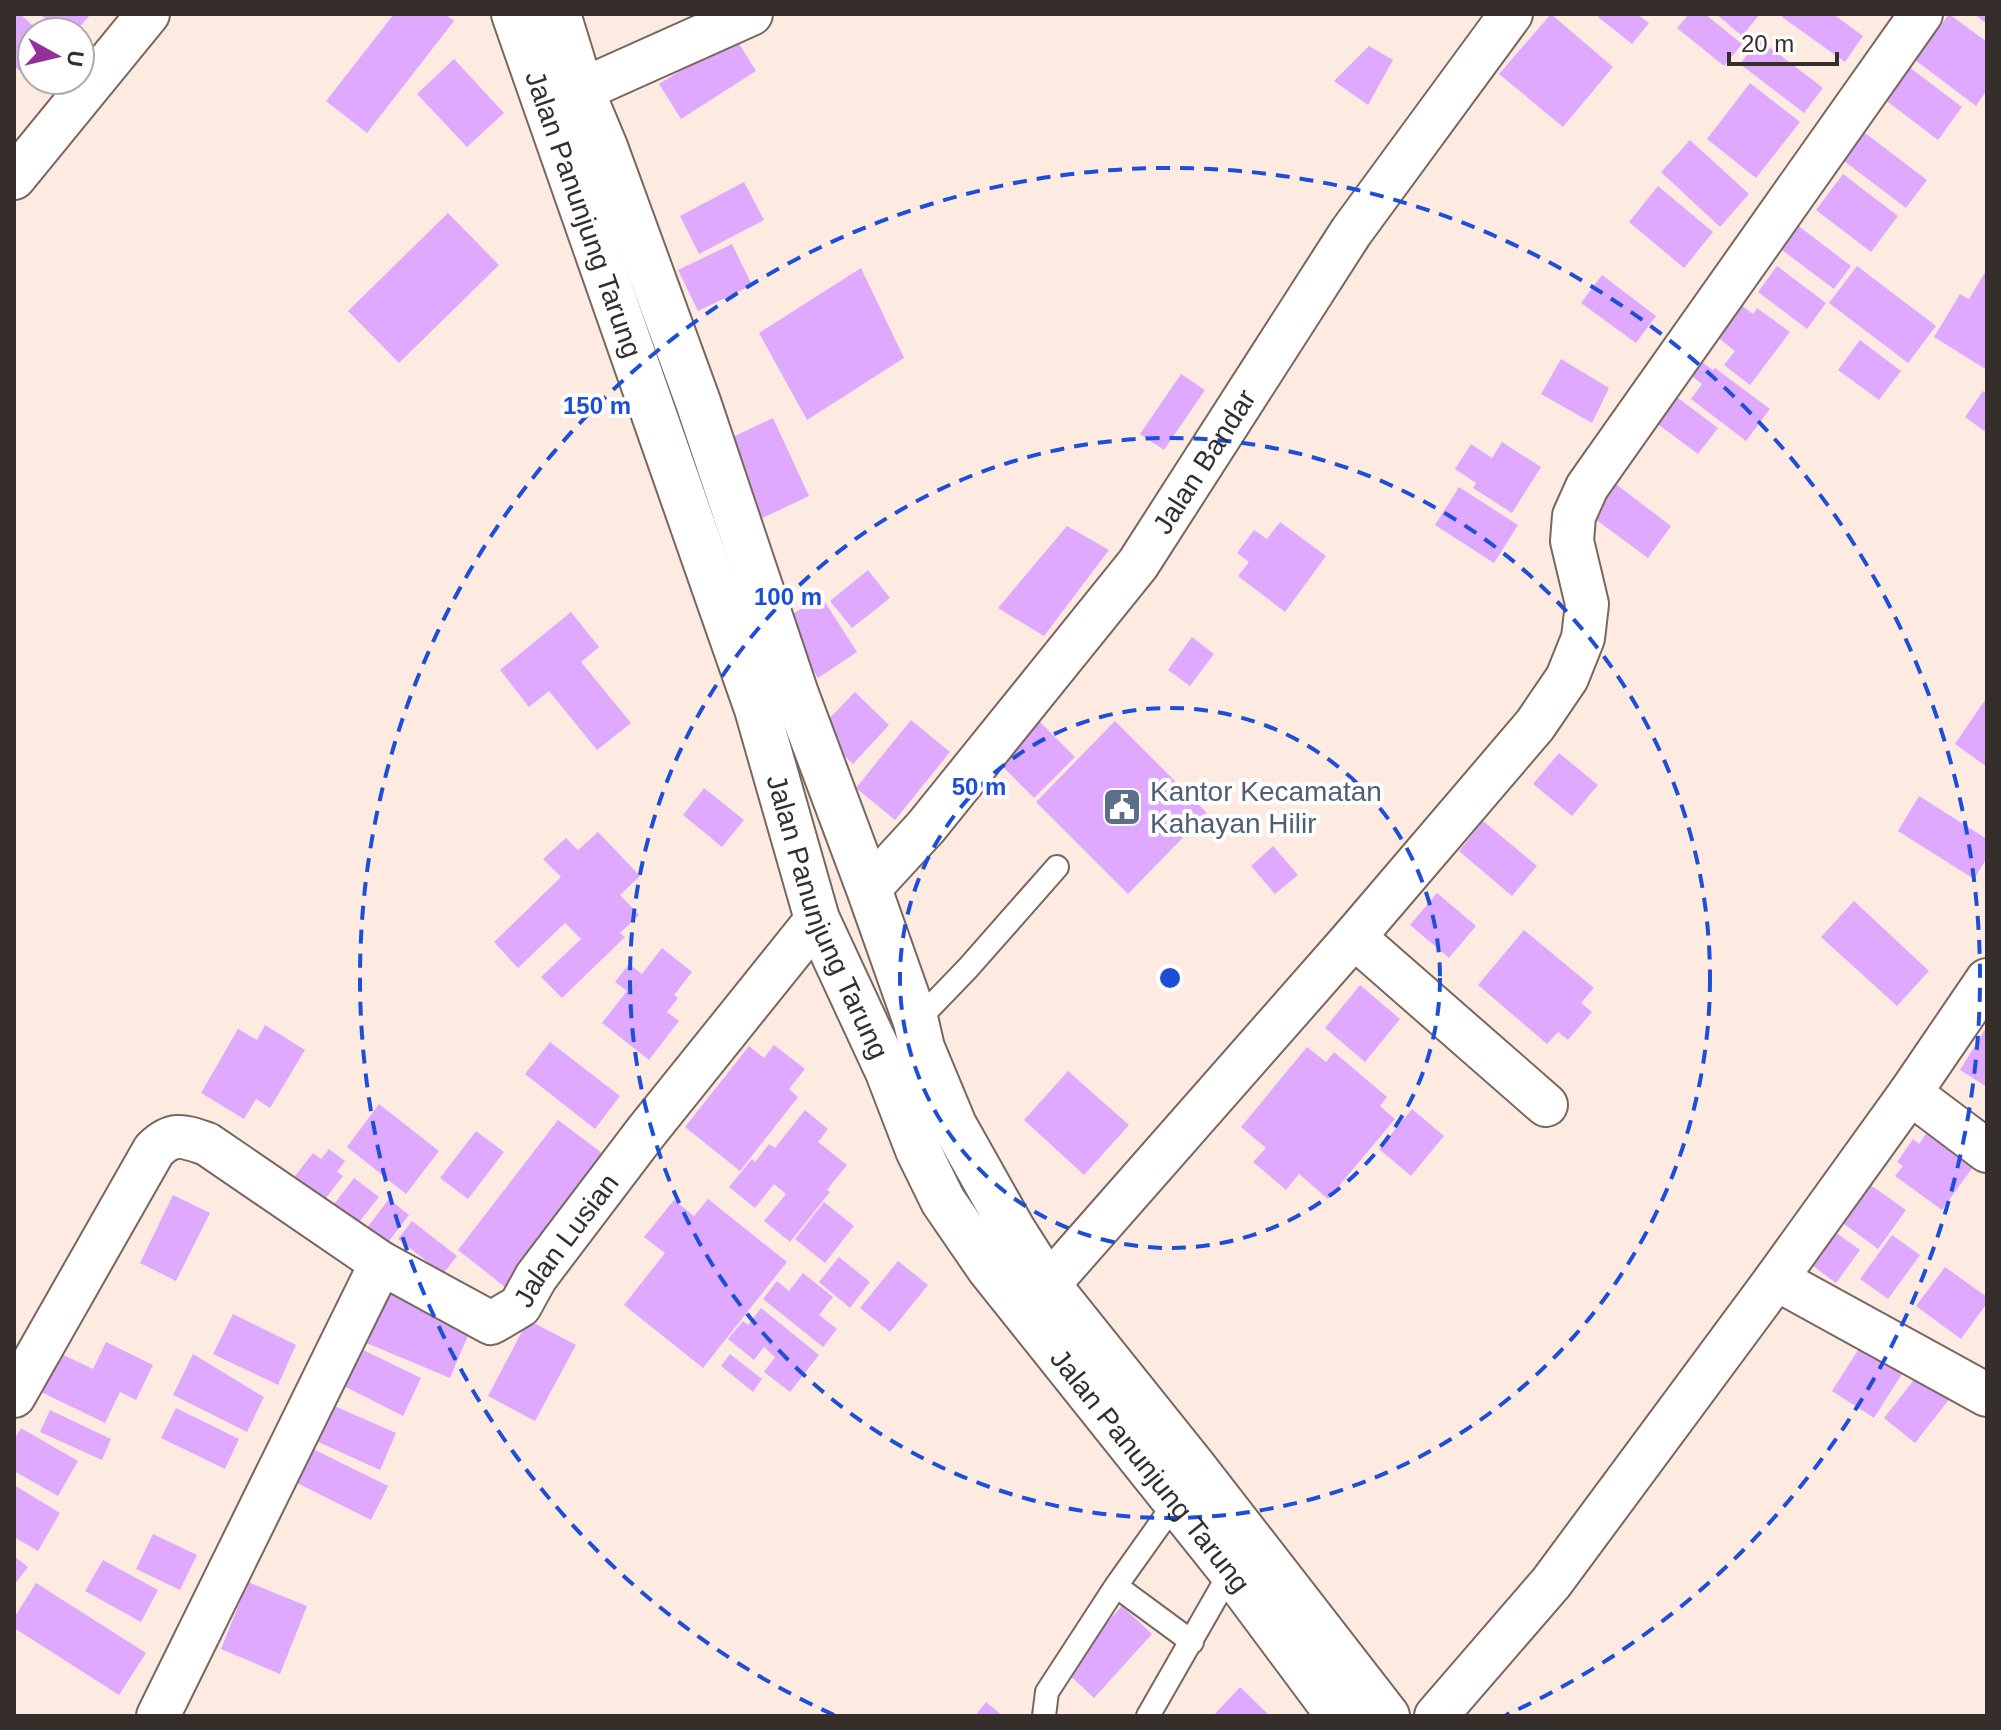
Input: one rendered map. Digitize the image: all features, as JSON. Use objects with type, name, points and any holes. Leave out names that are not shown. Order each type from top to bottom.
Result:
[{"type":"street","points":[[14,178],[148,14]]},
{"type":"street","name":"Jalan Panunjung Tarung","points":[[514,14],[564,98],[777,702],[869,889],[909,1047],[918,1150],[943,1201],[989,1268],[1231,1571],[1338,1695],[1387,1716]]},
{"type":"street","name":"Jalan Panunjung Tarung","points":[[558,14],[564,98]]},
{"type":"street","points":[[564,98],[751,14]]},
{"type":"street","name":"Jalan Bandar","points":[[869,889],[926,827],[1138,564],[1351,232],[1511,14]]},
{"type":"street","points":[[1048,1285],[1354,937],[1535,725],[1567,678],[1583,638],[1587,604],[1572,541],[1574,516],[1587,487],[1921,14]]},
{"type":"street","name":"Jalan Panunjung Tarung","points":[[777,702],[817,919],[909,1047],[1013,1230],[1048,1285],[1193,1466],[1338,1695]]},
{"type":"street","name":"Jalan Lusian","points":[[381,1263],[491,1323],[520,1306],[536,1277],[646,1132],[817,919]]},
{"type":"street","points":[[1354,937],[1546,1105]]},
{"type":"street","points":[[1436,1716],[1551,1583],[1776,1279],[1987,980]]},
{"type":"street","points":[[1910,1093],[1987,1151]]},
{"type":"street","points":[[14,1396],[154,1150],[165,1140],[176,1136],[207,1144],[381,1263],[158,1716]]},
{"type":"street","points":[[1776,1279],[1987,1395]]},
{"type":"lane","points":[[909,1047],[968,968],[1057,867]]},
{"type":"lane","points":[[1044,1716],[1047,1692],[1175,1503]]},
{"type":"lane","points":[[1148,1716],[1231,1571]]},
{"type":"lane","points":[[1116,1586],[1192,1642]]},
{"type":"building","points":[[14,14],[20,14],[22,16],[16,16],[16,68]]},
{"type":"building","points":[[40,14],[91,14],[89,16]]},
{"type":"building","points":[[394,14],[445,14],[454,21],[367,133],[326,101]]},
{"type":"building","points":[[1551,14],[1613,67],[1563,127],[1499,74]]},
{"type":"building","points":[[1600,14],[1637,14],[1649,23],[1632,44],[1598,17]]},
{"type":"building","points":[[1689,14],[1705,14],[1742,44],[1724,66],[1677,28]]},
{"type":"building","points":[[1716,14],[1760,14],[1742,36]]},
{"type":"building","points":[[1784,14],[1833,14],[1863,36],[1845,62],[1782,17]]},
{"type":"building","points":[[1949,14],[1987,42],[1987,90],[1976,106],[1915,60]]},
{"type":"building","points":[[1974,14],[1987,14],[1987,24]]},
{"type":"building","points":[[735,37],[756,71],[681,119],[659,84]]},
{"type":"building","points":[[1759,39],[1823,88],[1804,113],[1740,64]]},
{"type":"building","points":[[1369,46],[1393,60],[1368,105],[1334,81]]},
{"type":"building","points":[[454,59],[504,113],[467,147],[417,94]]},
{"type":"building","points":[[1909,67],[1962,107],[1938,140],[1884,99]]},
{"type":"building","points":[[1750,83],[1800,122],[1756,178],[1707,139]]},
{"type":"building","points":[[1865,133],[1927,180],[1906,208],[1844,161]]},
{"type":"building","points":[[1690,140],[1749,194],[1720,227],[1661,172]]},
{"type":"building","points":[[1843,174],[1898,216],[1871,252],[1816,210]]},
{"type":"building","points":[[744,182],[764,220],[699,254],[680,216]]},
{"type":"building","points":[[1658,186],[1713,232],[1684,268],[1629,222]]},
{"type":"building","points":[[448,213],[499,265],[399,363],[348,311]]},
{"type":"building","points":[[1796,224],[1851,266],[1834,289],[1778,247]]},
{"type":"building","points":[[732,244],[752,285],[698,311],[678,270]]},
{"type":"building","points":[[1777,266],[1826,303],[1807,329],[1758,292]]},
{"type":"building","points":[[1857,266],[1936,326],[1908,363],[1829,303]]},
{"type":"building","points":[[861,268],[904,358],[807,420],[759,333]]},
{"type":"building","points":[[1987,269],[1987,370],[1934,337],[1960,294],[1969,299]]},
{"type":"building","points":[[1602,275],[1656,316],[1636,343],[1581,303]]},
{"type":"building","points":[[1736,301],[1753,314],[1757,308],[1790,332],[1750,385],[1724,365],[1735,351],[1712,333]]},
{"type":"building","points":[[1860,340],[1901,371],[1879,400],[1838,370]]},
{"type":"building","points":[[1561,359],[1609,388],[1592,423],[1541,394]]},
{"type":"building","points":[[1698,359],[1770,409],[1746,441],[1691,399],[1702,384],[1688,373]]},
{"type":"building","points":[[1181,374],[1205,390],[1164,450],[1140,434]]},
{"type":"building","points":[[1983,391],[1987,394],[1987,433],[1965,417]]},
{"type":"building","points":[[1674,395],[1718,428],[1698,454],[1655,422]]},
{"type":"building","points":[[773,418],[809,496],[754,522],[718,444]]},
{"type":"building","points":[[1502,442],[1541,467],[1512,513],[1473,488],[1476,483],[1455,469],[1471,444],[1492,458]]},
{"type":"building","points":[[1613,482],[1671,526],[1648,558],[1595,519],[1603,508],[1597,503]]},
{"type":"building","points":[[1459,487],[1518,525],[1494,563],[1435,525]]},
{"type":"building","points":[[1280,522],[1326,556],[1285,612],[1238,576],[1249,562],[1237,553],[1254,530],[1267,539]]},
{"type":"building","points":[[1067,526],[1109,550],[1044,636],[998,608]]},
{"type":"building","points":[[868,570],[890,598],[852,628],[830,601]]},
{"type":"building","points":[[821,596],[857,652],[818,678],[782,621]]},
{"type":"building","points":[[571,612],[599,647],[581,662],[631,723],[597,750],[549,691],[529,707],[500,670]]},
{"type":"building","points":[[1192,637],[1214,654],[1190,686],[1168,670]]},
{"type":"building","points":[[855,692],[889,725],[853,764],[818,730]]},
{"type":"building","points":[[1987,697],[1987,767],[1955,744]]},
{"type":"building","points":[[911,720],[950,752],[895,820],[856,788]]},
{"type":"building","points":[[1039,721],[1075,757],[1034,798],[999,763]]},
{"type":"building","name":"Kantor Kecamatan Kahayan Hilir","points":[[1115,721],[1207,813],[1128,894],[1036,802]]},
{"type":"building","points":[[1559,753],[1598,785],[1572,816],[1533,784]]},
{"type":"building","points":[[704,788],[744,820],[722,847],[683,815]]},
{"type":"building","points":[[1919,796],[1987,839],[1987,858],[1974,879],[1898,831]]},
{"type":"building","points":[[1483,821],[1537,866],[1512,896],[1459,851]]},
{"type":"building","points":[[598,832],[640,876],[620,895],[639,915],[620,933],[625,937],[562,998],[541,977],[581,939],[565,923],[518,968],[494,942],[561,877],[543,859],[566,838],[578,850]]},
{"type":"building","points":[[1273,846],[1298,875],[1275,894],[1251,866]]},
{"type":"building","points":[[1437,893],[1476,926],[1449,958],[1410,925]]},
{"type":"building","points":[[1854,901],[1929,971],[1897,1006],[1821,937]]},
{"type":"building","points":[[1524,930],[1594,988],[1581,1003],[1592,1012],[1568,1040],[1558,1032],[1547,1044],[1478,985]]},
{"type":"building","points":[[662,948],[692,972],[674,995],[678,998],[667,1012],[679,1021],[649,1060],[602,1023],[627,991],[615,982],[629,964],[642,974]]},
{"type":"building","points":[[1360,985],[1400,1019],[1365,1062],[1325,1028]]},
{"type":"building","points":[[265,1025],[305,1050],[270,1108],[256,1099],[244,1119],[201,1093],[238,1029],[257,1040]]},
{"type":"building","points":[[1987,1026],[1987,1087],[1960,1070]]},
{"type":"building","points":[[550,1042],[620,1096],[595,1129],[525,1074]]},
{"type":"building","points":[[774,1045],[805,1069],[789,1089],[798,1097],[740,1171],[685,1127],[749,1046],[764,1058]]},
{"type":"building","points":[[1307,1047],[1326,1062],[1334,1052],[1387,1097],[1380,1106],[1395,1119],[1328,1199],[1299,1174],[1286,1190],[1253,1162],[1266,1148],[1241,1127]]},
{"type":"building","points":[[1068,1071],[1129,1125],[1084,1175],[1024,1120]]},
{"type":"building","points":[[379,1104],[439,1151],[406,1194],[347,1147]]},
{"type":"building","points":[[1412,1109],[1444,1136],[1411,1176],[1379,1149]]},
{"type":"building","points":[[805,1110],[828,1129],[818,1142],[847,1165],[827,1190],[830,1192],[790,1242],[764,1221],[786,1194],[774,1184],[755,1208],[729,1187],[769,1144],[775,1148]]},
{"type":"building","points":[[558,1120],[606,1156],[505,1287],[458,1250]]},
{"type":"building","points":[[1931,1126],[1978,1160],[1942,1210],[1895,1176],[1903,1166],[1897,1162],[1913,1139],[1919,1144]]},
{"type":"building","points":[[476,1131],[504,1152],[468,1199],[440,1178]]},
{"type":"building","points":[[329,1149],[345,1161],[337,1172],[343,1176],[318,1208],[288,1185],[313,1153],[321,1159]]},
{"type":"building","points":[[1855,1174],[1906,1210],[1878,1249],[1828,1212]]},
{"type":"building","points":[[354,1178],[379,1197],[352,1231],[328,1212]]},
{"type":"building","points":[[173,1195],[210,1213],[176,1281],[140,1263]]},
{"type":"building","points":[[389,1199],[409,1215],[383,1249],[363,1233]]},
{"type":"building","points":[[708,1199],[787,1262],[703,1368],[624,1305],[665,1253],[644,1237],[674,1200],[694,1216]]},
{"type":"building","points":[[824,1202],[854,1226],[825,1263],[795,1239]]},
{"type":"building","points":[[412,1221],[457,1256],[443,1274],[398,1239]]},
{"type":"building","points":[[1824,1224],[1860,1250],[1836,1283],[1801,1257]]},
{"type":"building","points":[[1892,1235],[1920,1255],[1888,1299],[1860,1279]]},
{"type":"building","points":[[839,1257],[870,1282],[850,1308],[819,1282]]},
{"type":"building","points":[[898,1261],[928,1285],[890,1332],[860,1308]]},
{"type":"building","points":[[1945,1267],[1987,1297],[1987,1303],[1961,1339],[1916,1306]]},
{"type":"building","points":[[803,1273],[833,1297],[819,1315],[837,1329],[823,1347],[763,1299],[777,1281],[789,1291]]},
{"type":"building","points":[[386,1290],[472,1326],[450,1378],[364,1342]]},
{"type":"building","points":[[761,1308],[819,1355],[790,1392],[764,1372],[775,1357],[764,1347],[754,1360],[728,1339],[743,1321],[748,1325]]},
{"type":"building","points":[[233,1314],[296,1345],[278,1385],[213,1354]]},
{"type":"building","points":[[528,1320],[576,1345],[535,1421],[488,1396]]},
{"type":"building","points":[[106,1342],[153,1365],[136,1400],[120,1392],[105,1423],[39,1391],[57,1352],[93,1369]]},
{"type":"building","points":[[355,1346],[421,1378],[403,1416],[338,1383]]},
{"type":"building","points":[[1860,1347],[1902,1374],[1874,1418],[1832,1391]]},
{"type":"building","points":[[193,1354],[264,1397],[247,1432],[173,1395]]},
{"type":"building","points":[[730,1354],[762,1379],[753,1392],[721,1366]]},
{"type":"building","points":[[1920,1372],[1951,1397],[1915,1443],[1884,1418]]},
{"type":"building","points":[[330,1404],[396,1433],[380,1470],[314,1440]]},
{"type":"building","points":[[176,1408],[239,1439],[225,1469],[161,1438]]},
{"type":"building","points":[[50,1410],[111,1439],[102,1460],[40,1432]]},
{"type":"building","points":[[21,1428],[78,1461],[58,1496],[14,1471],[14,1440]]},
{"type":"building","points":[[305,1445],[388,1486],[371,1520],[289,1479]]},
{"type":"building","points":[[14,1485],[60,1513],[38,1551],[14,1537]]},
{"type":"building","points":[[153,1534],[197,1555],[180,1590],[136,1569]]},
{"type":"building","points":[[14,1556],[28,1567],[14,1585]]},
{"type":"building","points":[[103,1560],[158,1590],[141,1622],[85,1591]]},
{"type":"building","points":[[248,1582],[307,1606],[280,1674],[221,1649]]},
{"type":"building","points":[[36,1583],[146,1653],[119,1695],[14,1628],[14,1618]]},
{"type":"building","points":[[1122,1606],[1152,1634],[1094,1698],[1064,1670]]},
{"type":"building","points":[[1240,1687],[1270,1716],[1213,1716]]},
{"type":"building","points":[[986,1702],[1003,1716],[975,1716]]},
{"type":"place","name":"Kantor Kecamatan Kahayan Hilir","points":[[1122,807]]}]
